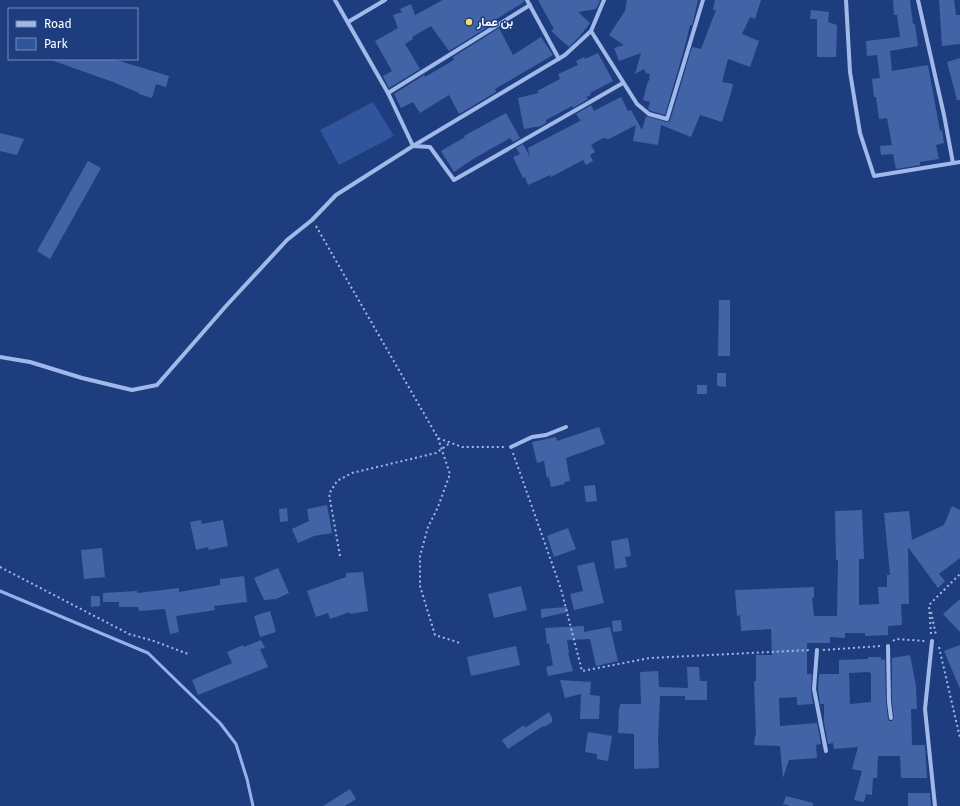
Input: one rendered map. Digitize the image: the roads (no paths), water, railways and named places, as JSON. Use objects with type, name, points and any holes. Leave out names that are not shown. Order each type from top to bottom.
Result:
[{"type":"street","points":[[335,0],[388,93],[413,146]]},
{"type":"street","points":[[348,22],[385,0]]},
{"type":"street","points":[[527,0],[559,59]]},
{"type":"street","points":[[0,357],[30,362],[82,378],[132,390],[157,385],[226,306],[287,240],[312,220],[336,195],[413,146],[559,59],[579,43],[590,31],[604,0]]},
{"type":"street","points":[[590,31],[637,104],[649,114],[667,120],[703,0]]},
{"type":"street","points":[[846,0],[850,72],[860,133],[874,176],[960,162]]},
{"type":"street","points":[[918,0],[944,115],[952,163]]},
{"type":"street","points":[[388,93],[530,6]]},
{"type":"street","points":[[413,146],[430,147],[454,180],[623,83]]},
{"type":"street","points":[[511,447],[532,437],[546,435],[566,427]]},
{"type":"street","points":[[932,641],[925,709],[935,806]]},
{"type":"street","points":[[888,646],[889,702],[891,718]]},
{"type":"street","points":[[817,650],[814,689],[826,751]]},
{"type":"waterway","points":[[0,591],[148,653],[220,723],[236,744],[247,779],[253,806]]},
{"type":"place","name":"بن عمار","points":[[469,22]]}]
